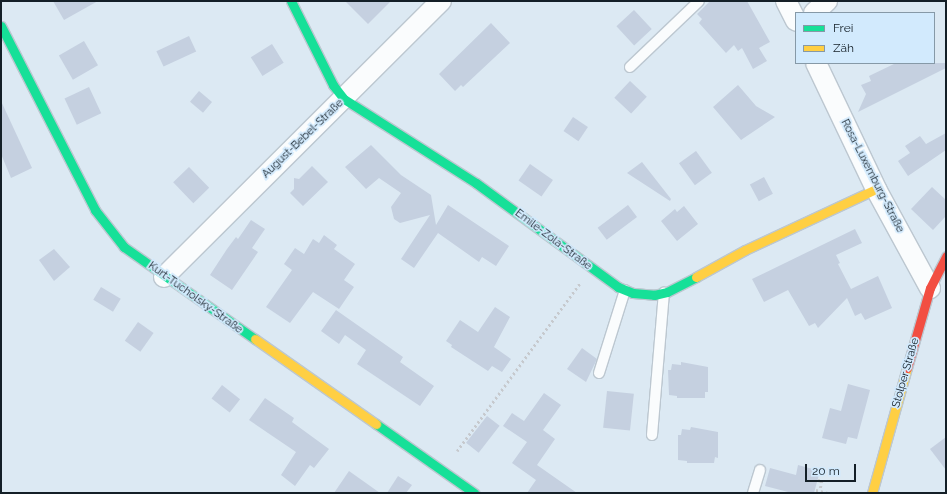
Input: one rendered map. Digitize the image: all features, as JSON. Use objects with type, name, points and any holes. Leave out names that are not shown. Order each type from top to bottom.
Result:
[{"type":"main road","name":"Emile-Zola-Straße","points":[[291,1],[333,85],[344,99],[476,183],[591,268],[626,290],[643,295],[664,293],[745,250],[876,189]]},
{"type":"main road","name":"Kurt-Tucholsky-Straße","points":[[1,26],[95,210],[124,247],[164,277],[474,493]]},
{"type":"main road","name":"Stolper Straße","points":[[872,493],[930,288],[946,256]]},
{"type":"street","name":"August-Bebel-Straße","points":[[164,277],[441,1]]},
{"type":"street","points":[[786,1],[795,19]]},
{"type":"street","points":[[815,12],[827,1]]},
{"type":"street","name":"Rosa-Luxemburg-Straße","points":[[816,64],[876,189],[930,288]]},
{"type":"lane","points":[[630,67],[699,1]]},
{"type":"lane","points":[[599,373],[626,290]]},
{"type":"lane","points":[[652,435],[664,293]]},
{"type":"lane","points":[[753,493],[760,470]]},
{"type":"path","points":[[457,451],[591,268]]},
{"type":"path","points":[[818,480],[822,481],[820,491]]},
{"type":"path","points":[[816,490],[828,493]]},
{"type":"building","points":[[53,1],[98,1],[64,20]]},
{"type":"building","points":[[345,1],[391,1],[368,24]]},
{"type":"building","points":[[710,1],[747,1],[770,42],[759,48],[767,61],[753,69],[742,48],[738,51],[734,45],[726,53],[699,23],[702,19],[697,14]]},
{"type":"building","points":[[634,10],[652,29],[634,45],[616,26]]},
{"type":"building","points":[[491,23],[510,43],[463,87],[461,85],[455,91],[439,74]]},
{"type":"building","points":[[189,36],[196,51],[164,67],[156,51]]},
{"type":"building","points":[[84,41],[98,65],[73,80],[59,56]]},
{"type":"building","points":[[272,44],[284,63],[262,76],[251,57]]},
{"type":"building","points":[[946,63],[946,68],[858,112],[866,94],[861,85],[871,81],[869,76],[894,64]]},
{"type":"building","points":[[630,81],[647,97],[631,114],[614,98]]},
{"type":"building","points":[[738,85],[756,106],[775,117],[741,140],[713,107]]},
{"type":"building","points":[[89,87],[101,113],[77,125],[65,98]]},
{"type":"building","points":[[199,91],[212,102],[203,113],[190,102]]},
{"type":"building","points":[[1,101],[32,168],[11,178],[1,154]]},
{"type":"building","points":[[573,117],[588,127],[578,141],[563,131]]},
{"type":"building","points":[[946,133],[946,150],[908,176],[898,161],[910,153],[905,146],[920,136],[926,144]]},
{"type":"building","points":[[371,145],[401,175],[431,195],[436,225],[448,205],[509,246],[496,266],[482,257],[479,262],[438,233],[414,268],[401,259],[430,215],[400,223],[394,219],[391,207],[401,193],[379,178],[366,189],[345,167]]},
{"type":"building","points":[[696,151],[712,173],[695,185],[679,163]]},
{"type":"building","points":[[642,162],[671,199],[670,201],[627,173]]},
{"type":"building","points":[[530,164],[553,180],[541,196],[519,180]]},
{"type":"building","points":[[312,166],[328,182],[303,206],[290,193],[294,189],[294,178],[299,179]]},
{"type":"building","points":[[189,167],[209,188],[193,203],[173,182]]},
{"type":"building","points":[[764,177],[773,194],[759,201],[750,185]]},
{"type":"building","points":[[932,187],[946,200],[946,216],[933,230],[911,209]]},
{"type":"building","points":[[628,205],[637,217],[607,240],[598,228]]},
{"type":"building","points":[[684,206],[698,224],[677,241],[661,221],[675,209],[677,212]]},
{"type":"building","points":[[251,220],[265,229],[252,248],[258,252],[232,290],[210,275],[227,249],[236,237],[238,239]]},
{"type":"building","points":[[855,229],[862,243],[836,255],[840,263],[838,264],[851,289],[878,276],[892,308],[865,320],[861,313],[855,316],[847,298],[818,328],[815,323],[809,326],[788,290],[764,302],[752,279]]},
{"type":"building","points":[[324,235],[337,245],[334,249],[355,264],[344,280],[354,287],[339,309],[313,292],[290,323],[266,307],[292,270],[284,264],[295,248],[304,254],[313,239],[319,243]]},
{"type":"building","points":[[54,249],[70,267],[54,281],[39,260]]},
{"type":"building","points":[[101,287],[121,299],[113,312],[93,300]]},
{"type":"building","points":[[495,307],[510,317],[494,347],[511,359],[502,372],[492,366],[488,371],[451,347],[452,345],[446,341],[460,320],[478,332]]},
{"type":"building","points":[[336,310],[403,357],[400,362],[434,386],[420,406],[357,364],[366,350],[345,335],[339,344],[321,331]]},
{"type":"building","points":[[138,322],[154,333],[140,352],[125,341]]},
{"type":"building","points":[[582,348],[597,359],[586,382],[567,369]]},
{"type":"building","points":[[681,362],[708,367],[708,392],[705,392],[705,398],[677,398],[677,396],[669,395],[668,370],[671,370],[672,364],[681,365]]},
{"type":"building","points":[[848,384],[870,390],[857,439],[848,437],[846,444],[822,438],[830,408],[841,411]]},
{"type":"building","points":[[222,385],[240,399],[230,413],[212,398]]},
{"type":"building","points":[[607,391],[634,394],[630,431],[603,428]]},
{"type":"building","points":[[544,393],[561,405],[543,430],[555,439],[537,465],[577,493],[527,493],[536,480],[512,463],[527,442],[503,426],[512,413],[524,421]]},
{"type":"building","points":[[265,398],[294,418],[292,422],[329,449],[314,468],[310,465],[295,486],[281,475],[296,452],[249,420]]},
{"type":"building","points":[[487,416],[500,426],[479,453],[466,443]]},
{"type":"building","points":[[691,427],[718,432],[718,458],[715,457],[714,463],[687,463],[687,461],[678,460],[678,435],[681,435],[682,429],[690,430]]},
{"type":"building","points":[[946,437],[946,470],[930,449]]},
{"type":"building","points":[[798,465],[820,471],[814,493],[792,493],[765,486],[770,468],[796,475]]},
{"type":"building","points":[[349,471],[380,493],[334,493]]},
{"type":"building","points":[[398,476],[412,485],[406,493],[387,493]]},
{"type":"traffic: fast","points":[[291,1],[333,85],[344,99],[476,183],[618,287],[633,293],[654,295],[667,292],[696,277]]},
{"type":"traffic: fast","points":[[1,26],[95,210],[124,247],[255,339]]},
{"type":"traffic: fast","points":[[376,424],[474,493]]},
{"type":"traffic: slow","points":[[696,277],[745,250],[876,189]]},
{"type":"traffic: slow","points":[[255,339],[376,424]]},
{"type":"traffic: slow","points":[[872,493],[907,368]]},
{"type":"traffic: jam","points":[[907,368],[930,288],[946,256]]}]
